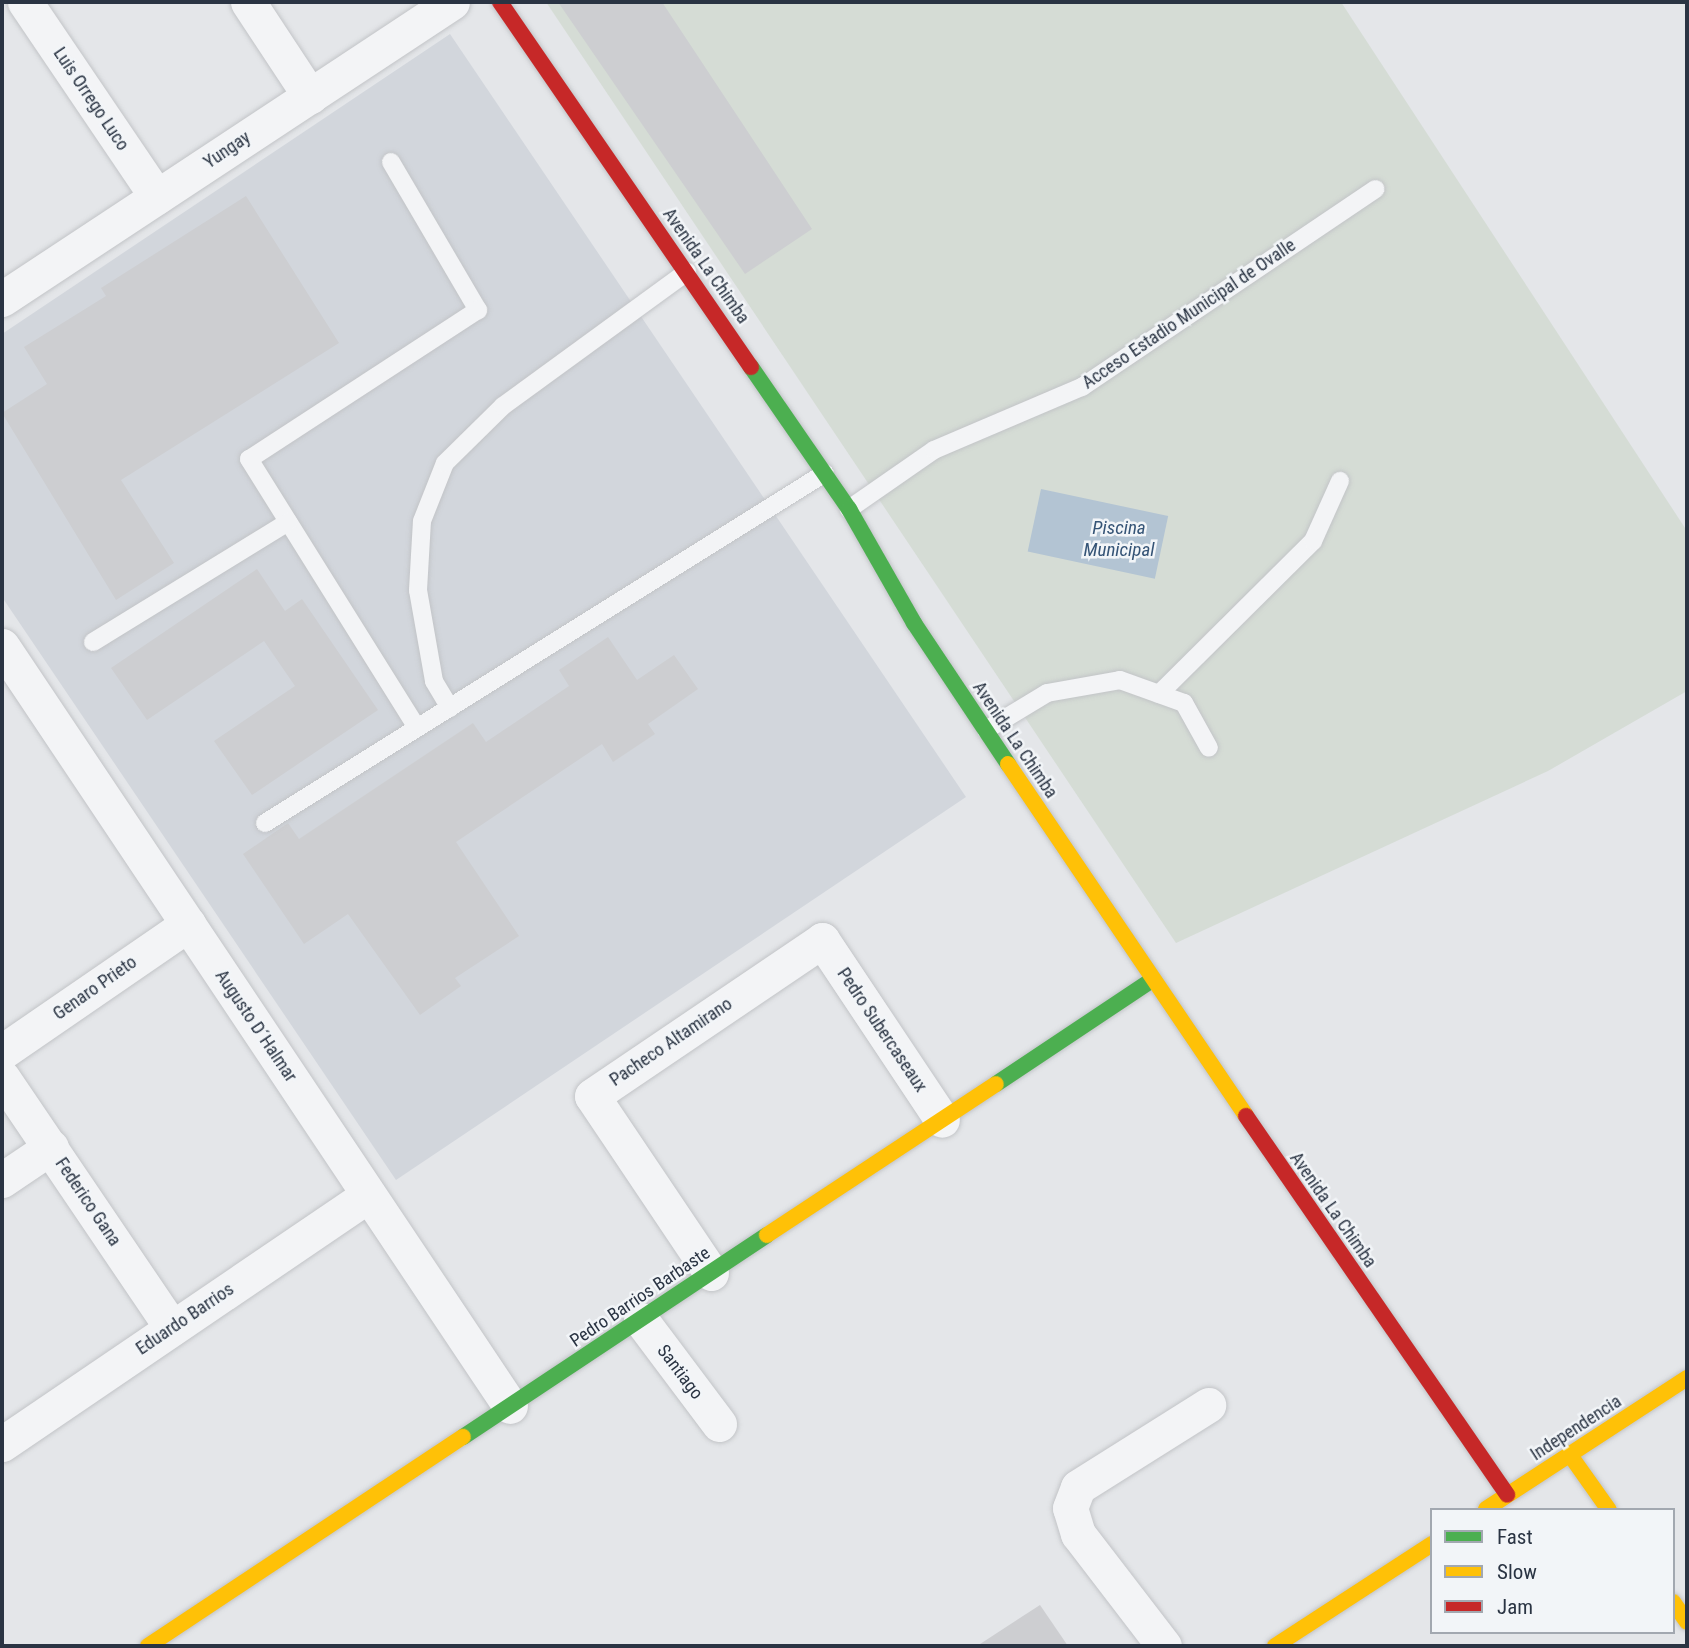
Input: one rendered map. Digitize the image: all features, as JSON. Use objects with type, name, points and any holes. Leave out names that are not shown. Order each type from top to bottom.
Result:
[{"type":"street","name":"Luis Orrego Luco","points":[[25,2],[157,197]]},
{"type":"street","points":[[248,2],[310,96]]},
{"type":"street","name":"Yungay","points":[[2,299],[453,2]]},
{"type":"street","name":"Avenida La Chimba","points":[[500,2],[825,473],[849,509],[914,623],[1152,980],[1507,1495]]},
{"type":"street","name":"Augusto D´Halmar","points":[[2,646],[510,1406]]},
{"type":"street","name":"Genaro Prieto","points":[[2,1052],[188,924]]},
{"type":"street","name":"Pedro Subercaseaux","points":[[822,940],[942,1120]]},
{"type":"street","name":"Pacheco Altamirano","points":[[710,1273],[592,1096],[822,940]]},
{"type":"street","name":"Pedro Barrios Barbaste","points":[[148,1646],[1152,980]]},
{"type":"street","name":"Federico Gana","points":[[2,1077],[172,1328]]},
{"type":"street","points":[[2,1180],[51,1147]]},
{"type":"street","name":"Eduardo Barrios","points":[[2,1444],[369,1195]]},
{"type":"street","name":"Santiago","points":[[641,1320],[719,1424]]},
{"type":"street","name":"Independencia","points":[[1488,1508],[1687,1378]]},
{"type":"street","points":[[1164,1646],[1078,1534],[1070,1508],[1078,1487],[1208,1405]]},
{"type":"street","points":[[1570,1455],[1608,1508]]},
{"type":"street","points":[[1275,1646],[1430,1545]]},
{"type":"street","points":[[1675,1605],[1687,1622]]},
{"type":"lane","points":[[391,162],[478,310],[249,459],[417,728]]},
{"type":"lane","name":"Acceso Estadio Municipal de Ovalle","points":[[849,509],[934,450],[1082,387],[1375,189]]},
{"type":"lane","points":[[450,708],[434,681],[418,590],[422,521],[445,463],[503,406],[687,272]]},
{"type":"lane","points":[[265,823],[825,473]]},
{"type":"lane","points":[[1159,694],[1313,541],[1340,481]]},
{"type":"lane","points":[[93,642],[288,522]]},
{"type":"lane","points":[[986,730],[1047,693],[1120,680],[1184,703],[1209,748]]},
{"type":"shaded area","points":[[546,2],[1341,2],[1687,531],[1687,691],[1548,771],[1176,943]]},
{"type":"shaded area","points":[[450,34],[966,797],[396,1180],[2,597],[2,334]]},
{"type":"water","name":"Piscina Municipal","points":[[1041,489],[1168,516],[1155,579],[1028,552]]},
{"type":"building","points":[[558,2],[662,2],[812,229],[745,274]]},
{"type":"building","points":[[246,196],[339,343],[121,480],[174,563],[116,600],[2,413],[47,384],[24,347],[106,296],[101,288]]},
{"type":"building","points":[[257,569],[285,611],[302,599],[378,710],[252,795],[214,741],[295,686],[264,641],[147,720],[111,668]]},
{"type":"building","points":[[608,637],[637,680],[674,655],[698,689],[648,724],[655,734],[613,762],[602,744],[456,842],[519,936],[455,978],[461,986],[420,1015],[348,914],[304,944],[243,854],[288,823],[299,839],[473,723],[486,742],[569,686],[559,670]]},
{"type":"building","points":[[1040,1605],[1068,1646],[977,1646]]},
{"type":"traffic: fast","points":[[751,367],[849,509],[914,623],[1008,764]]},
{"type":"traffic: fast","points":[[996,1084],[1152,980]]},
{"type":"traffic: fast","points":[[463,1437],[767,1235]]},
{"type":"traffic: slow","points":[[1008,764],[1246,1116]]},
{"type":"traffic: slow","points":[[767,1235],[996,1084]]},
{"type":"traffic: slow","points":[[1488,1508],[1687,1378]]},
{"type":"traffic: slow","points":[[148,1646],[463,1437]]},
{"type":"traffic: slow","points":[[1570,1455],[1608,1508]]},
{"type":"traffic: slow","points":[[1275,1646],[1430,1545]]},
{"type":"traffic: slow","points":[[1675,1605],[1687,1622]]},
{"type":"traffic: jam","points":[[500,2],[751,367]]},
{"type":"traffic: jam","points":[[1246,1116],[1507,1495]]}]
